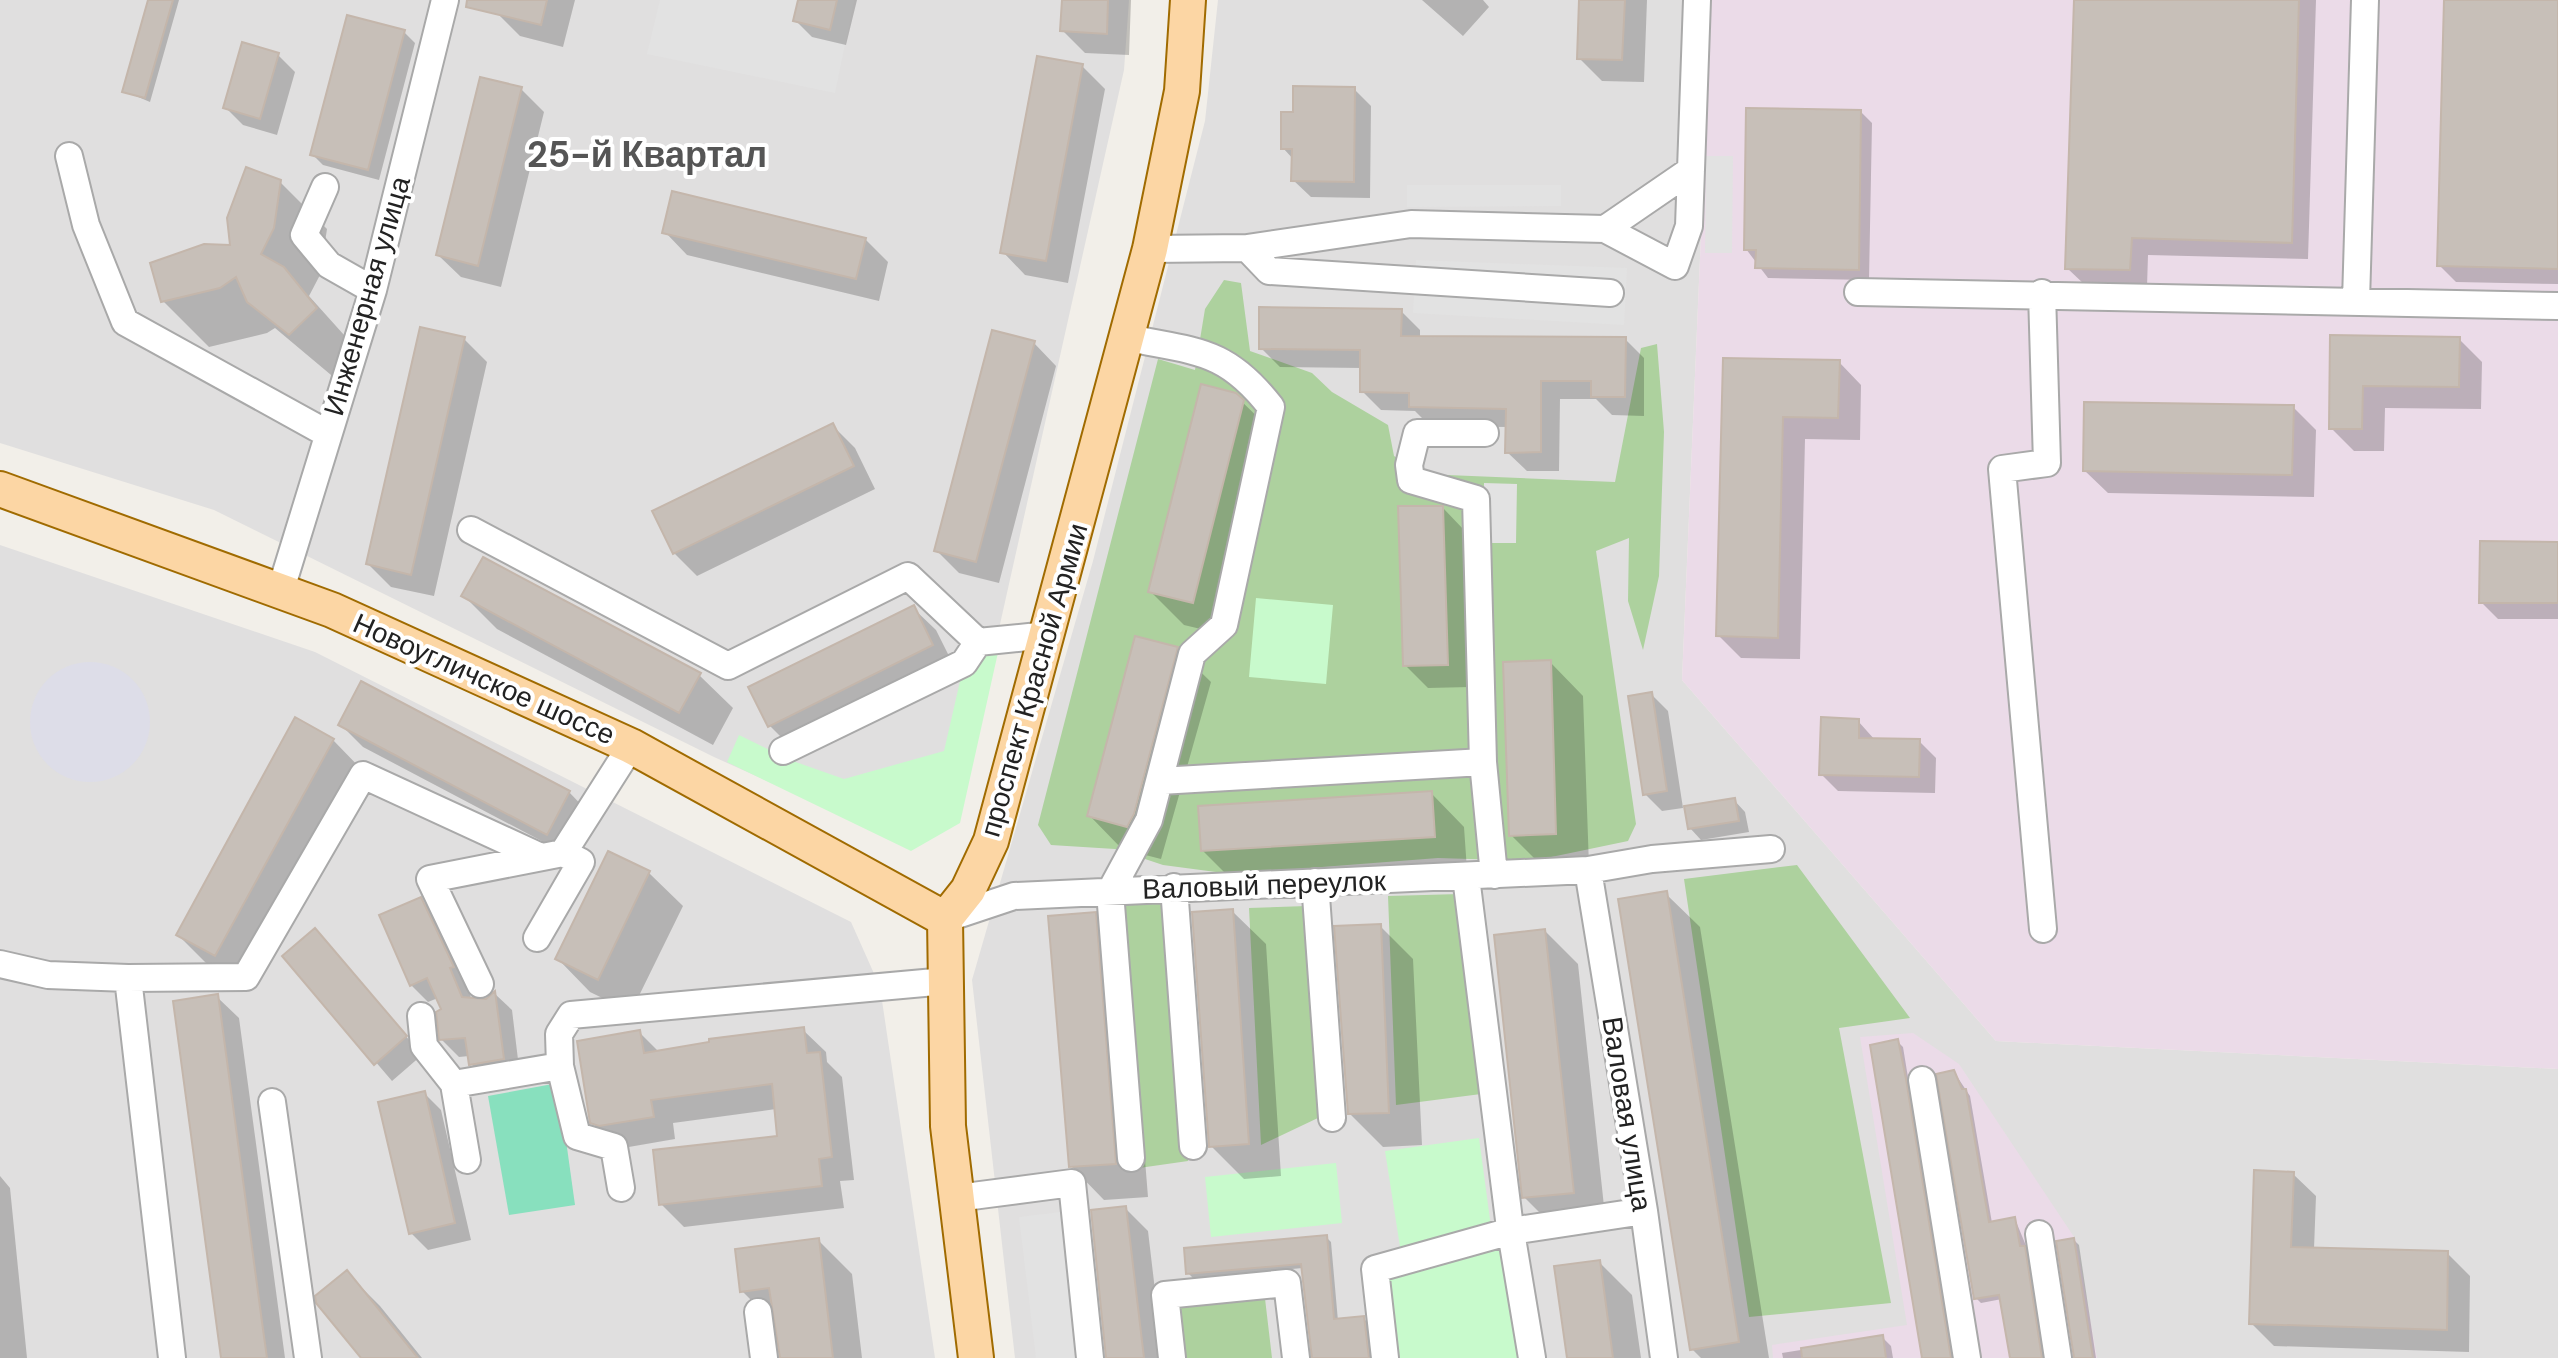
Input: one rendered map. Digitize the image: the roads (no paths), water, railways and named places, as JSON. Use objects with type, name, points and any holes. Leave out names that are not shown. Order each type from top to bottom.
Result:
[{"type":"main road","name":"проспект Красной Армии","points":[[945,919],[968,890],[991,841],[1129,338],[1182,91],[1188,0]]},
{"type":"main road","name":"Новоугличское шоссе","points":[[0,489],[281,589],[631,746],[945,919]]},
{"type":"main road","points":[[945,919],[948,1126],[976,1358]]},
{"type":"street","name":"Инженерная улица","points":[[281,589],[373,290],[445,0]]},
{"type":"street","points":[[1150,249],[1247,248],[1411,224],[1605,229],[1675,266],[1689,226],[1697,0]]},
{"type":"street","points":[[2356,301],[2365,0]]},
{"type":"street","points":[[69,156],[86,225],[125,322],[328,434]]},
{"type":"street","points":[[1605,229],[1691,170]]},
{"type":"street","points":[[325,187],[304,235],[329,265],[373,290]]},
{"type":"street","points":[[1247,248],[1269,271],[1610,293]]},
{"type":"street","points":[[1858,292],[2042,293],[2558,306]]},
{"type":"street","points":[[2042,293],[2047,463],[2002,469],[2043,929]]},
{"type":"street","points":[[1129,338],[1225,360],[1252,382],[1271,407],[1224,625],[1192,654],[1149,820],[1110,892],[1131,1158]]},
{"type":"street","points":[[1485,433],[1417,433],[1409,465],[1411,480],[1476,499],[1483,762],[1494,875]]},
{"type":"street","points":[[471,530],[728,666],[908,576],[978,642],[1048,635]]},
{"type":"street","points":[[783,751],[964,663],[978,642]]},
{"type":"street","points":[[480,984],[430,879],[552,855],[631,746]]},
{"type":"street","points":[[1160,781],[1483,762]]},
{"type":"street","points":[[0,964],[48,975],[246,977],[363,775],[552,855],[581,862],[537,938]]},
{"type":"street","name":"Валовый переулок","points":[[945,919],[1014,896],[1588,870],[1652,859],[1771,849]]},
{"type":"street","name":"Валовая улица","points":[[1588,870],[1644,1211],[1664,1358]]},
{"type":"street","points":[[1466,877],[1511,1231],[1532,1358]]},
{"type":"street","points":[[1315,882],[1332,1118]]},
{"type":"street","points":[[1174,887],[1193,1146]]},
{"type":"street","points":[[128,978],[172,1358]]},
{"type":"street","points":[[621,1188],[614,1147],[577,1136],[560,1066],[559,1034],[571,1015],[946,981]]},
{"type":"street","points":[[421,1016],[424,1046],[454,1084],[467,1160]]},
{"type":"street","points":[[454,1084],[560,1066]]},
{"type":"street","points":[[1922,1080],[1967,1358]]},
{"type":"street","points":[[272,1102],[308,1358]]},
{"type":"street","points":[[957,1198],[1072,1183],[1090,1358]]},
{"type":"street","points":[[1385,1358],[1375,1269],[1511,1231],[1644,1211]]},
{"type":"street","points":[[2039,1234],[2058,1358]]},
{"type":"street","points":[[1172,1358],[1165,1295],[1287,1283],[1296,1358]]},
{"type":"street","points":[[758,1312],[764,1358]]},
{"type":"district","name":"25-й Квартал","points":[[647,154]]}]
